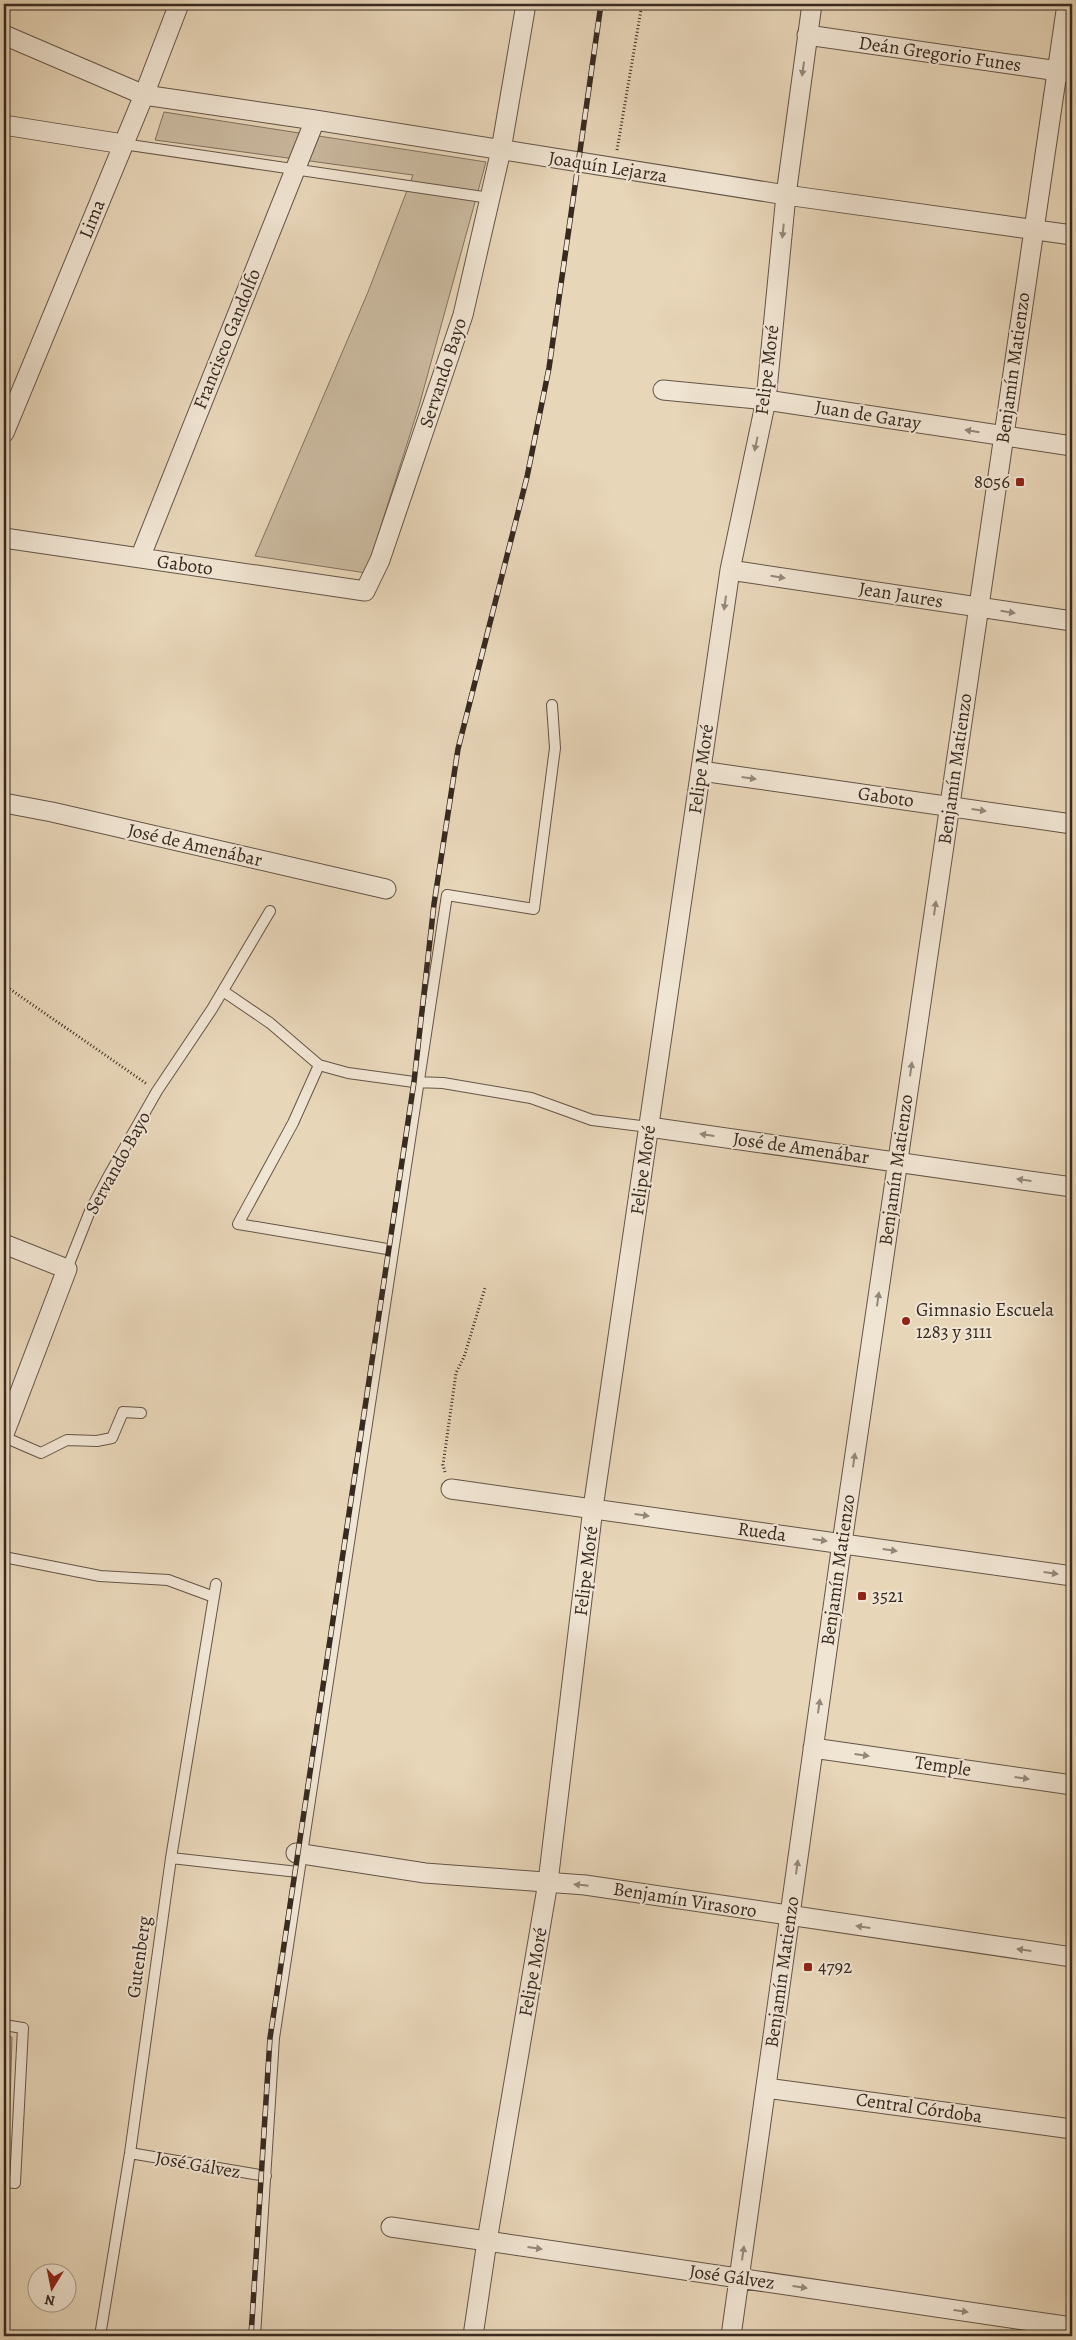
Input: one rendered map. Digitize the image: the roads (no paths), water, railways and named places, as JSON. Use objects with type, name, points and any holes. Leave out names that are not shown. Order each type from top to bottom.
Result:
[{"type":"street","name":"Lima","points":[[4,433],[144,95],[179,4]]},
{"type":"street","name":"Servando Bayo","points":[[366,591],[380,560],[463,315],[501,150],[526,4]]},
{"type":"street","name":"Felipe Moré","points":[[473,2336],[487,2241],[548,1882],[594,1508],[730,570],[766,400],[786,195],[812,4]]},
{"type":"street","name":"Benjamín Matienzo","points":[[731,2336],[842,1543],[1003,436],[1034,230],[1065,72],[1067,4]]},
{"type":"street","points":[[4,35],[144,95]]},
{"type":"street","name":"Deán Gregorio Funes","points":[[807,35],[1065,72]]},
{"type":"street","name":"Joaquín Lejarza","points":[[144,95],[315,120],[786,195],[1072,235]]},
{"type":"street","name":"Francisco Gandolfo","points":[[140,558],[315,120]]},
{"type":"street","points":[[4,125],[123,144]]},
{"type":"street","name":"Juan de Garay","points":[[663,390],[766,400],[1072,446]]},
{"type":"street","name":"Gaboto","points":[[4,538],[366,591]]},
{"type":"street","name":"Jean Jaures","points":[[730,570],[1072,621]]},
{"type":"street","name":"Gaboto","points":[[700,771],[1072,824]]},
{"type":"street","name":"José de Amenábar","points":[[4,803],[52,812],[386,889]]},
{"type":"street","name":"José de Amenábar","points":[[649,1127],[1072,1187]]},
{"type":"street","points":[[4,1244],[67,1269]]},
{"type":"street","name":"Servando Bayo","points":[[4,1435],[67,1269]]},
{"type":"street","name":"Rueda","points":[[451,1489],[1072,1576]]},
{"type":"street","name":"Temple","points":[[813,1748],[1072,1785]]},
{"type":"street","name":"Benjamín Virasoro","points":[[298,1860],[425,1873],[585,1885],[790,1917],[1072,1957]]},
{"type":"street","name":"Central Córdoba","points":[[766,2088],[1072,2129]]},
{"type":"street","name":"José Gálvez","points":[[391,2227],[1072,2327]]},
{"type":"lane","points":[[123,144],[490,198]]},
{"type":"lane","points":[[255,2336],[274,2038],[298,1860],[447,895],[534,910],[554,748],[552,705]]},
{"type":"lane","name":"Servando Bayo","points":[[67,1269],[94,1203],[158,1091],[223,991],[270,911]]},
{"type":"lane","points":[[223,991],[270,1023],[319,1065],[348,1073],[419,1082],[443,1083],[531,1098],[592,1120],[649,1127]]},
{"type":"lane","points":[[319,1065],[293,1123],[238,1224],[393,1250]]},
{"type":"lane","points":[[4,1435],[41,1453],[67,1440],[97,1441],[112,1438],[123,1412],[141,1413]]},
{"type":"lane","points":[[4,1558],[100,1576],[168,1580],[214,1597]]},
{"type":"lane","name":"Gutenberg","points":[[100,2336],[130,2153],[171,1858],[216,1584]]},
{"type":"lane","name":"Benjamín Virasoro","points":[[171,1858],[298,1860]]},
{"type":"lane","points":[[4,2025],[23,2028],[16,2183],[4,2182]]},
{"type":"lane","name":"José Gálvez","points":[[130,2153],[266,2176]]},
{"type":"railway","points":[[251,2336],[270,2038],[414,1082],[434,904],[458,749],[527,477],[549,368],[601,4]]},
{"type":"place","name":"8056","points":[[1020,482]]},
{"type":"place","name":"Gimnasio Escuela 1283 y 3111","points":[[906,1321]]},
{"type":"place","name":"3521","points":[[862,1596]]},
{"type":"place","name":"4792","points":[[808,1967]]}]
